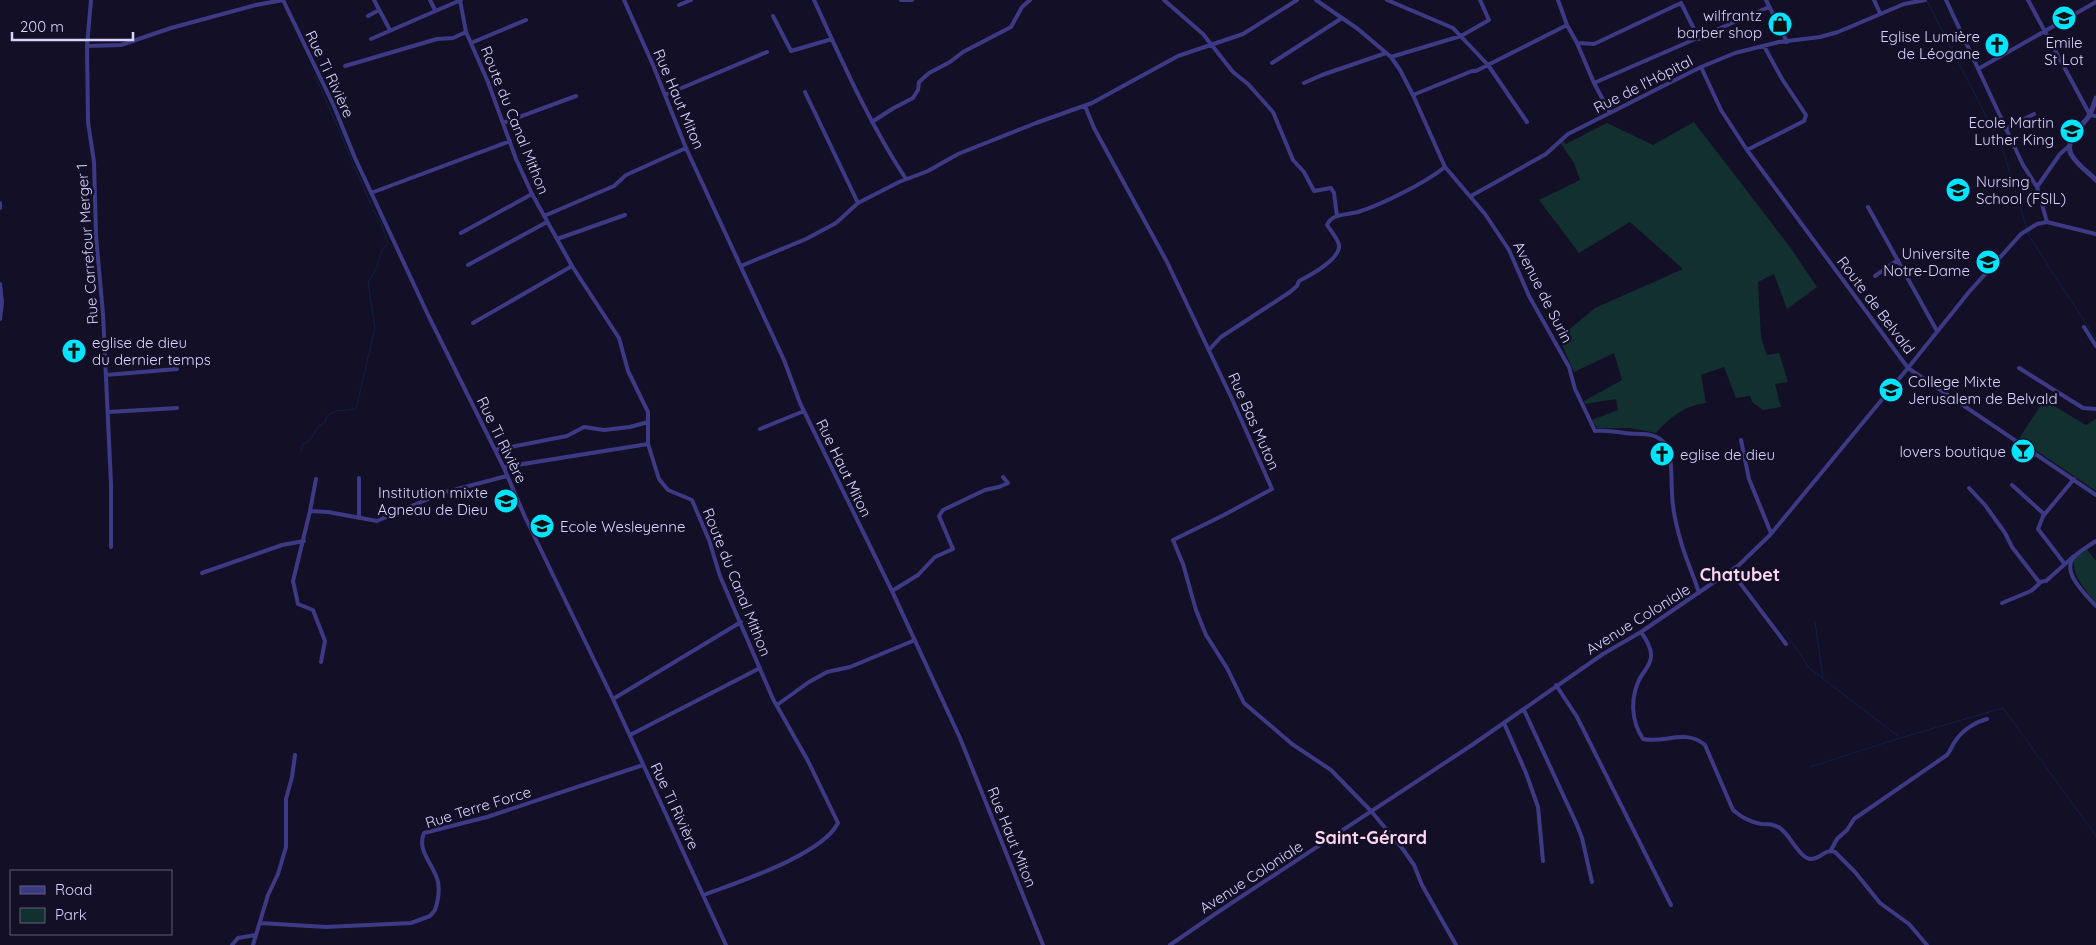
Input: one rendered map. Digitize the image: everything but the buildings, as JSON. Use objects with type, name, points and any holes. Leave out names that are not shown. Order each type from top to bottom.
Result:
[{"type":"street","name":"Rue Carrefour Merger 1","points":[[92,0],[87,46],[88,122],[94,162],[96,236],[103,314],[108,412],[110,547]]},
{"type":"street","points":[[87,46],[121,45],[171,28],[256,5],[283,0]]},
{"type":"street","name":"Rue Ti Rivière","points":[[283,0],[334,104],[371,193],[470,402],[504,467],[726,945]]},
{"type":"street","points":[[374,0],[390,30]]},
{"type":"street","points":[[430,0],[435,10]]},
{"type":"street","points":[[372,39],[461,0]]},
{"type":"street","name":"Route du Canal Mithon","points":[[461,0],[466,32],[532,194],[572,266],[619,338],[628,371],[648,412],[648,444],[661,483],[673,493],[692,500],[709,540],[720,576],[760,668],[777,705],[808,761],[838,825],[807,851],[773,869],[704,895]]},
{"type":"street","name":"Rue Haut Miton","points":[[624,0],[686,148],[784,360],[804,411],[892,591],[960,738],[1044,945]]},
{"type":"street","points":[[679,5],[691,0]]},
{"type":"street","points":[[814,0],[872,122],[906,179]]},
{"type":"street","points":[[901,0],[912,0]]},
{"type":"street","points":[[872,122],[913,98],[920,82],[929,73],[950,62],[968,49],[1011,27],[1022,6],[1030,0]]},
{"type":"street","points":[[1164,0],[1203,34],[1233,72],[1248,84],[1273,112],[1294,160],[1304,172],[1314,191],[1331,188],[1334,193],[1337,216]]},
{"type":"street","points":[[741,266],[806,239],[836,223],[858,203],[906,179],[928,171],[958,154],[1085,106],[1178,56],[1243,34],[1297,0]]},
{"type":"street","name":"Avenue de Surin","points":[[1316,0],[1391,57],[1413,95],[1445,167],[1498,230],[1509,250],[1529,296],[1569,367],[1575,389],[1595,431],[1644,433],[1657,437],[1664,444],[1669,458],[1672,495],[1681,543],[1699,593]]},
{"type":"street","points":[[1387,0],[1453,28],[1488,66],[1527,122]]},
{"type":"street","points":[[1391,57],[1461,36],[1489,20],[1480,0]]},
{"type":"street","points":[[1558,0],[1566,26],[1577,43],[1610,114]]},
{"type":"street","points":[[1766,0],[1787,42]]},
{"type":"street","points":[[1874,0],[1880,13]]},
{"type":"street","name":"Rue de l'Hôpital","points":[[1471,196],[1546,154],[1568,134],[1701,67],[1735,53],[1829,35],[1904,4],[1924,0]]},
{"type":"street","points":[[1946,0],[2005,129],[2023,165],[2038,187],[2047,222],[2096,234]]},
{"type":"street","points":[[2028,0],[2090,115]]},
{"type":"street","points":[[1978,69],[2096,2]]},
{"type":"street","points":[[1577,43],[1594,44],[1681,4],[1698,39]]},
{"type":"street","points":[[1594,83],[1769,7]]},
{"type":"street","points":[[368,16],[380,10]]},
{"type":"street","points":[[773,16],[790,51],[832,39]]},
{"type":"street","points":[[1272,64],[1342,18]]},
{"type":"street","points":[[471,44],[526,20]]},
{"type":"street","points":[[1413,95],[1488,66],[1566,26]]},
{"type":"street","points":[[346,66],[437,39],[453,38],[466,32]]},
{"type":"street","points":[[1747,150],[1804,121],[1806,114],[1782,79],[1764,46]]},
{"type":"street","points":[[665,94],[767,52]]},
{"type":"street","points":[[1304,83],[1322,74],[1386,53]]},
{"type":"street","name":"Route de Belvald","points":[[1701,67],[1721,110],[1747,150],[1908,368],[2096,495]]},
{"type":"street","points":[[805,92],[858,203]]},
{"type":"street","points":[[503,123],[576,96]]},
{"type":"street","points":[[2096,98],[2090,115],[2074,135],[2070,146],[2070,154],[2096,180]]},
{"type":"street","name":"Rue Bas Muton","points":[[1085,106],[1099,136],[1147,222],[1209,350],[1272,490],[1173,540],[1183,564],[1196,610],[1206,635],[1227,668],[1244,703],[1292,744],[1331,770],[1402,848],[1414,865],[1422,885],[1456,945]]},
{"type":"street","points":[[2005,129],[2034,114]]},
{"type":"street","points":[[2090,115],[2096,116]]},
{"type":"street","points":[[371,193],[510,141]]},
{"type":"street","points":[[2038,187],[2060,154],[2070,146]]},
{"type":"street","points":[[544,216],[614,186],[626,175],[686,148]]},
{"type":"street","points":[[1209,350],[1221,337],[1290,292],[1297,286],[1299,281],[1315,272],[1335,256],[1340,244],[1327,225],[1329,221],[1337,216],[1369,208],[1430,177],[1445,167]]},
{"type":"street","points":[[461,233],[532,194]]},
{"type":"street","points":[[0,203],[0,208]]},
{"type":"street","points":[[1868,207],[1938,331]]},
{"type":"street","points":[[557,239],[624,214]]},
{"type":"street","points":[[468,265],[546,222]]},
{"type":"street","name":"Avenue Coloniale","points":[[1170,945],[1524,710],[1556,685],[1641,632],[1748,557],[1772,533],[1990,267],[2021,234],[2030,228],[2047,222]]},
{"type":"street","points":[[1875,276],[1898,260]]},
{"type":"street","points":[[473,323],[572,266]]},
{"type":"street","points":[[0,284],[2,302],[0,319]]},
{"type":"street","points":[[2084,327],[2096,346]]},
{"type":"street","points":[[106,375],[177,368]]},
{"type":"street","points":[[2019,368],[2083,408],[2096,409]]},
{"type":"street","points":[[108,412],[177,408]]},
{"type":"street","points":[[760,429],[804,411]]},
{"type":"street","points":[[495,450],[567,436],[584,427],[604,430],[630,427],[648,422]]},
{"type":"street","points":[[1741,440],[1749,479],[1772,533]]},
{"type":"street","points":[[504,467],[570,458],[648,444]]},
{"type":"street","points":[[310,511],[382,520],[442,493],[507,476]]},
{"type":"street","points":[[892,591],[918,575],[935,557],[953,549],[939,516],[943,510],[985,490],[1008,483],[1004,477]]},
{"type":"street","points":[[358,478],[359,518]]},
{"type":"street","points":[[316,479],[304,541],[293,581],[298,604],[313,610],[317,617],[325,641],[321,662]]},
{"type":"street","points":[[2064,563],[2038,529],[2039,522],[2044,515],[2074,479]]},
{"type":"street","points":[[2012,485],[2044,515]]},
{"type":"street","points":[[1969,488],[1985,505],[2002,528],[2012,547],[2036,580],[2040,582]]},
{"type":"street","points":[[202,573],[282,544],[304,541]]},
{"type":"street","points":[[2002,603],[2031,591],[2040,582],[2046,581],[2064,563],[2096,541]]},
{"type":"street","points":[[2074,556],[2070,563],[2071,573],[2096,606]]},
{"type":"street","points":[[1731,570],[1786,644]]},
{"type":"street","points":[[613,699],[741,622]]},
{"type":"street","points":[[1641,632],[1650,647],[1651,657],[1648,668],[1639,681],[1633,713],[1636,729],[1643,739],[1653,741],[1684,736],[1700,740],[1705,745],[1733,810],[1750,822],[1770,824],[1780,828],[1805,857],[1815,859],[1831,850],[1837,839],[1864,810],[1947,755],[1955,741],[1965,730],[1987,719]]},
{"type":"street","points":[[777,705],[809,682],[827,672],[850,667],[915,640]]},
{"type":"street","points":[[630,735],[760,668]]},
{"type":"street","points":[[1556,685],[1578,717],[1671,905]]},
{"type":"street","points":[[1524,710],[1577,825],[1582,838],[1592,882]]},
{"type":"street","points":[[1504,723],[1526,773],[1538,807],[1543,861]]},
{"type":"street","points":[[253,945],[268,895],[278,874],[286,847],[286,799],[295,755]]},
{"type":"street","name":"Rue Terre Force","points":[[260,923],[326,927],[411,923],[421,920],[435,910],[439,896],[436,877],[422,846],[424,833],[487,817],[643,765]]},
{"type":"street","points":[[1831,850],[1847,862],[1880,903],[1909,924],[1927,945]]},
{"type":"street","points":[[232,945],[238,938],[256,936]]},
{"type":"green space","points":[[1694,122],[1790,247],[1817,287],[1787,309],[1774,274],[1758,282],[1761,338],[1767,355],[1779,353],[1788,382],[1775,384],[1781,407],[1763,410],[1752,402],[1750,396],[1736,398],[1724,367],[1701,375],[1706,403],[1684,409],[1666,422],[1656,433],[1630,428],[1597,428],[1592,420],[1618,410],[1616,399],[1585,404],[1584,401],[1622,380],[1614,353],[1574,372],[1559,338],[1595,308],[1683,269],[1630,222],[1579,253],[1539,200],[1580,180],[1574,163],[1561,144],[1563,141],[1566,144],[1607,123],[1653,145]]},
{"type":"green space","points":[[2044,400],[2086,425],[2096,419],[2096,491],[2019,439]]},
{"type":"green space","points":[[2086,548],[2096,561],[2096,603],[2083,587],[2075,570],[2074,557]]},
{"type":"waterway","points":[[1927,1],[2002,147],[2029,236],[2096,339]]},
{"type":"waterway","points":[[315,75],[372,207]]},
{"type":"waterway","points":[[301,451],[303,444],[309,441],[319,426],[325,422],[327,416],[336,411],[356,409],[375,328],[368,283],[377,267],[382,250],[388,243],[380,220],[373,210]]},
{"type":"waterway","points":[[1815,622],[1823,678]]},
{"type":"waterway","points":[[1783,630],[1808,667],[1899,737]]},
{"type":"waterway","points":[[1810,767],[2003,708],[2096,836]]},
{"type":"place","name":"Emile St Lot","points":[[2064,18]]},
{"type":"place","name":"wilfrantz barber shop","points":[[1780,24]]},
{"type":"place","name":"Eglise Lumière de Léogane","points":[[1997,45]]},
{"type":"place","name":"Ecole Martin Luther King","points":[[2072,131]]},
{"type":"place","name":"Nursing School (FSIL)","points":[[1958,190]]},
{"type":"place","name":"Universite Notre-Dame","points":[[1988,262]]},
{"type":"place","name":"eglise de dieu du dernier temps","points":[[74,351]]},
{"type":"place","name":"College Mixte Jerusalem de Belvald","points":[[1891,390]]},
{"type":"place","name":"lovers boutique","points":[[2023,451]]},
{"type":"place","name":"eglise de dieu","points":[[1662,454]]},
{"type":"place","name":"Institution mixte Agneau de Dieu","points":[[506,501]]},
{"type":"place","name":"Ecole Wesleyenne","points":[[542,526]]},
{"type":"district","name":"Chatubet","points":[[1740,574]]},
{"type":"district","name":"Saint-Gérard","points":[[1371,837]]}]
